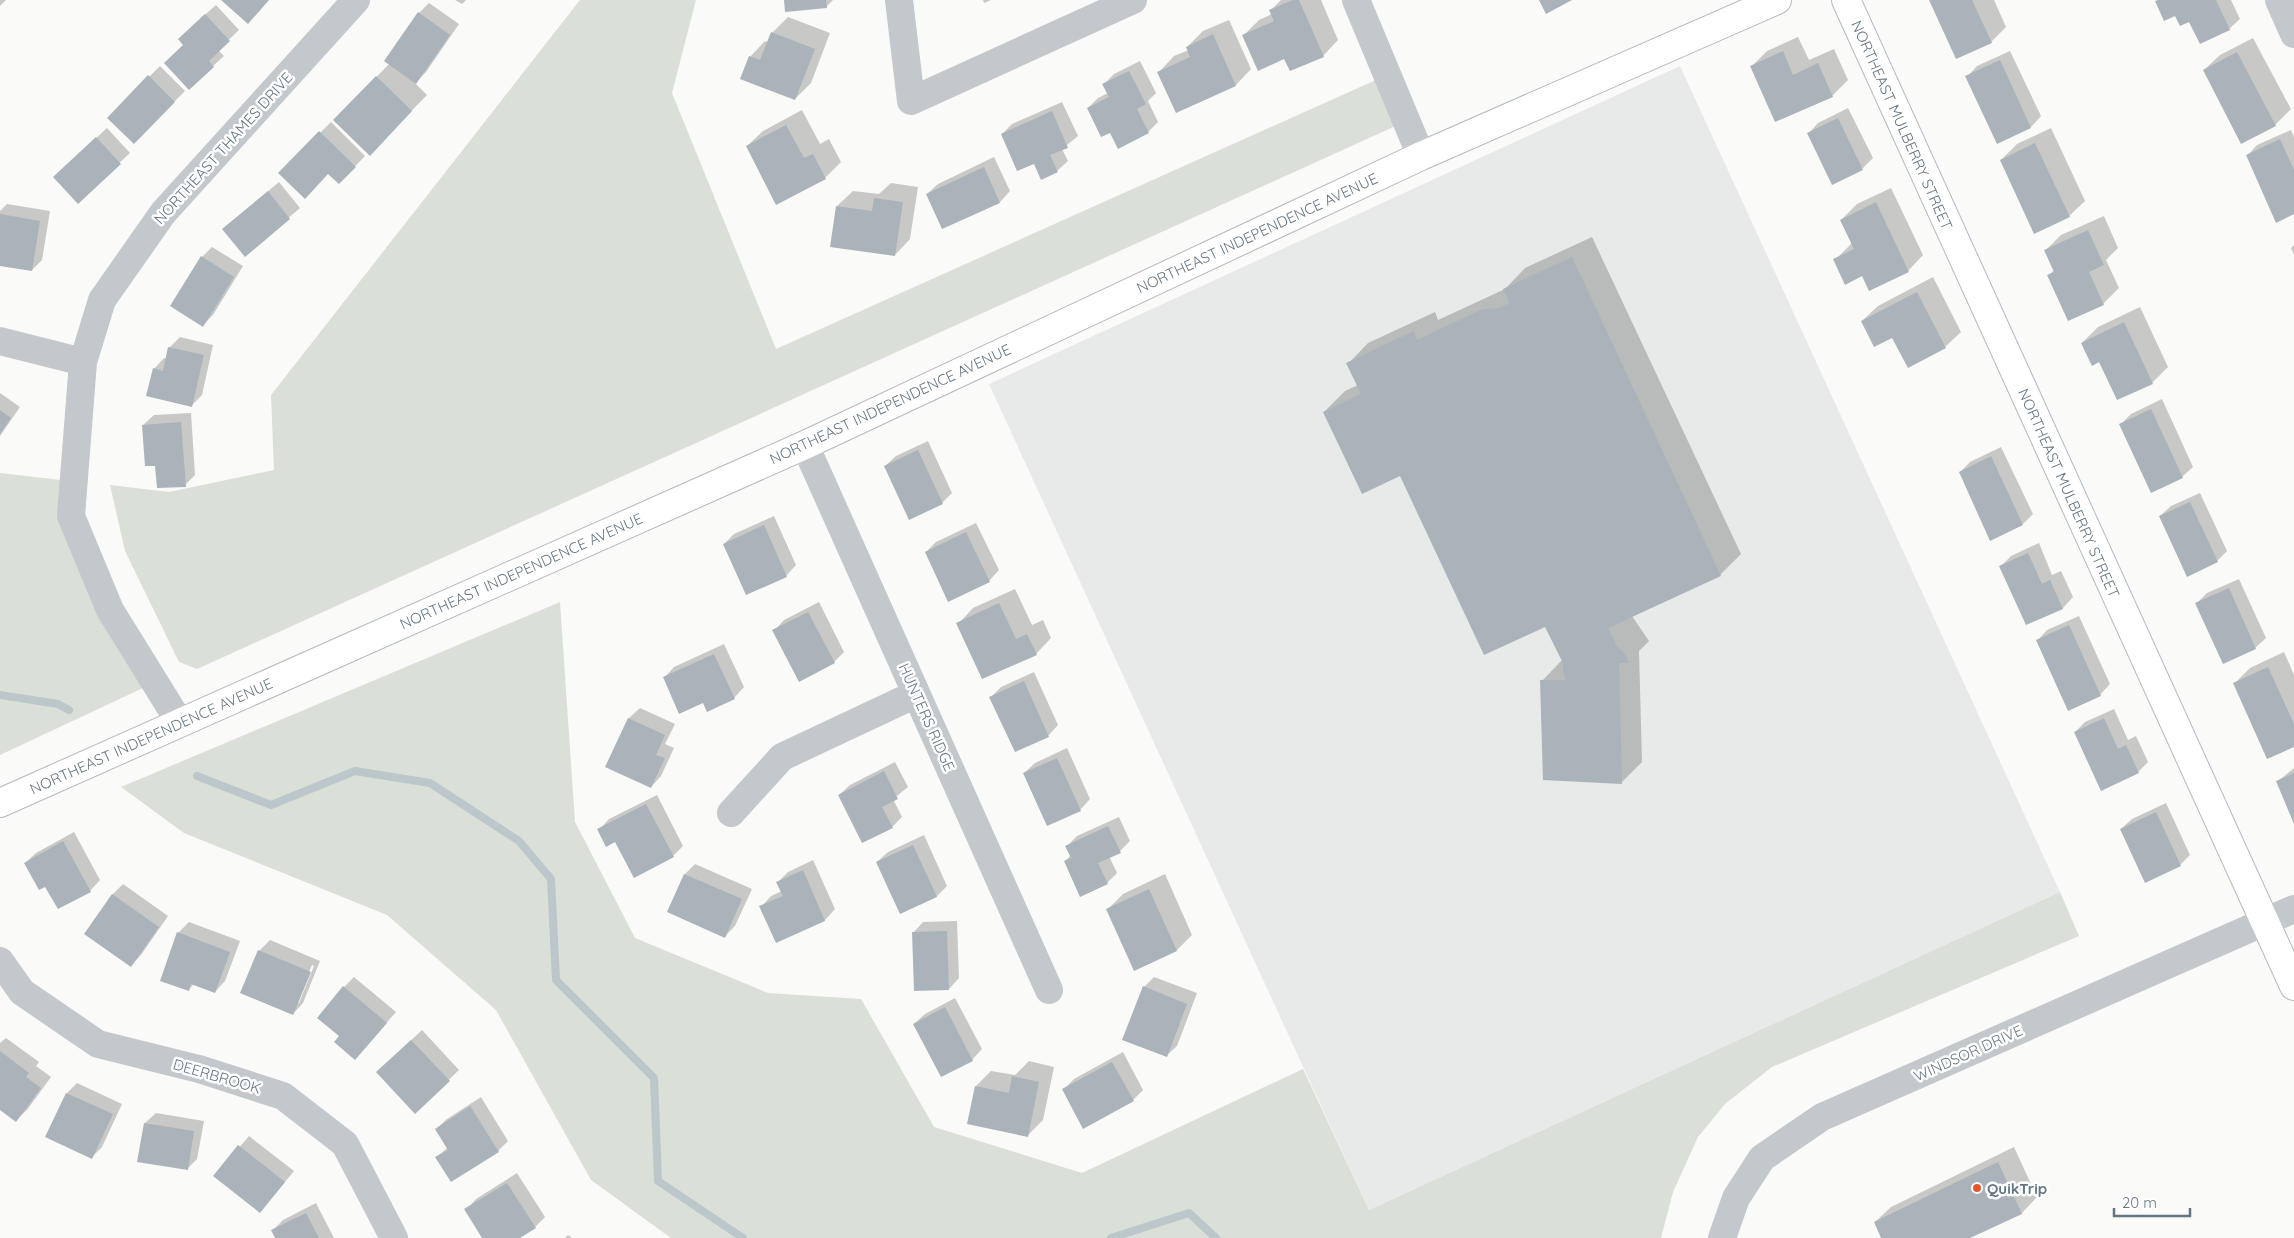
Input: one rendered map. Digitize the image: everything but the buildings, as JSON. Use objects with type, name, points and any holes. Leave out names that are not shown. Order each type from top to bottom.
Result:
[{"type":"street","name":"NORTHEAST THAMES DRIVE","points":[[180,723],[110,610],[71,516],[83,362],[102,300],[163,213],[356,0]]},
{"type":"street","points":[[899,0],[911,101],[1133,0]]},
{"type":"street","points":[[1356,0],[1421,156]]},
{"type":"street","name":"NORTHEAST INDEPENDENCE AVENUE","points":[[0,803],[805,445],[1421,156],[1777,0]]},
{"type":"street","name":"NORTHEAST MULBERRY STREET","points":[[1846,0],[2294,986]]},
{"type":"street","points":[[2279,0],[2294,34]]},
{"type":"street","points":[[0,341],[83,362]]},
{"type":"street","name":"HUNTERS RIDGE","points":[[805,445],[1048,990]]},
{"type":"street","points":[[731,813],[782,757],[916,694]]},
{"type":"street","name":"WINDSOR DRIVE","points":[[1722,1238],[1736,1198],[1762,1158],[1822,1117],[2294,909]]},
{"type":"street","name":"DEERBROOK","points":[[0,962],[22,992],[98,1044],[199,1069],[283,1096],[345,1144],[394,1238]]},
{"type":"shaded area","points":[[580,0],[696,0],[672,93],[776,349],[1387,75],[1400,124],[197,669],[179,662],[125,551],[110,485],[169,492],[274,470],[271,395]]},
{"type":"shaded area","points":[[1680,66],[2060,892],[1369,1210],[989,384]]},
{"type":"shaded area","points":[[0,473],[69,481],[143,688],[0,755]]},
{"type":"shaded area","points":[[560,602],[575,822],[635,938],[768,993],[861,999],[934,1127],[1082,1173],[1303,1069],[1369,1210],[2060,892],[2079,936],[1772,1067],[1725,1104],[1698,1137],[1673,1192],[1661,1238],[671,1238],[591,1180],[496,1010],[387,915],[184,833],[121,787]]},
{"type":"waterway","points":[[0,695],[58,704],[69,710]]},
{"type":"waterway","points":[[197,776],[271,805],[355,771],[430,783],[519,841],[551,879],[556,980],[654,1078],[658,1181],[743,1238]]},
{"type":"waterway","points":[[1111,1238],[1189,1213],[1216,1238]]},
{"type":"place","name":"QuikTrip","points":[[1977,1188]]}]
